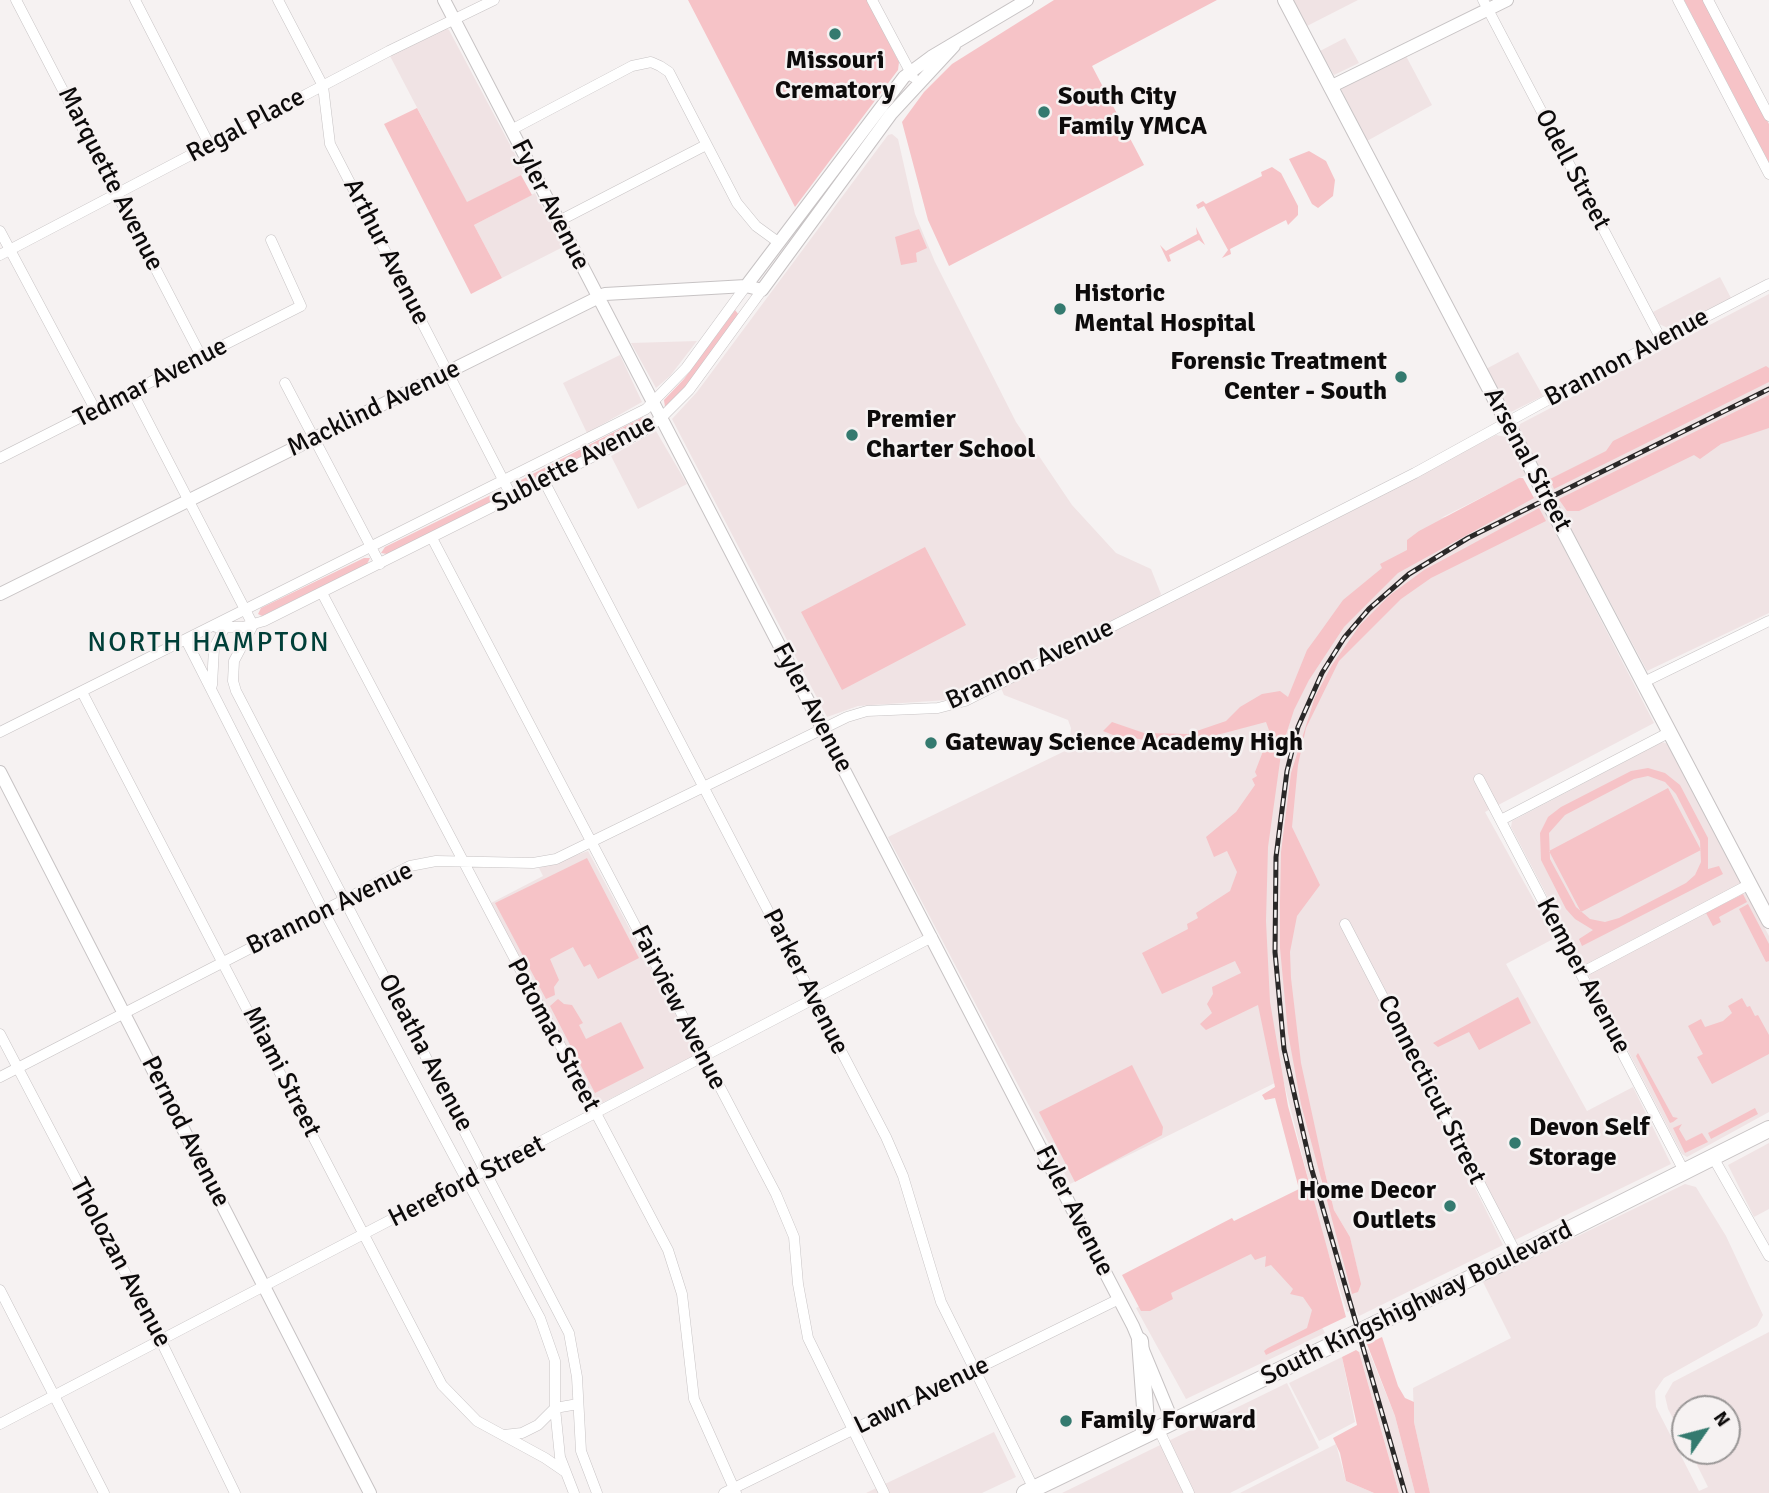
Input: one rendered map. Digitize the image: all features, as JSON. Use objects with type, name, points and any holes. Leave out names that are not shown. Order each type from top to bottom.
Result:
[{"type":"main road","name":"Arsenal Street","points":[[1284,0],[1769,921]]},
{"type":"main road","name":"South Kingshighway Boulevard","points":[[1032,1492],[1158,1428],[1714,1159],[1769,1129]]},
{"type":"main road","points":[[1140,1341],[1146,1421],[1158,1428]]},
{"type":"street","name":"Marquette Avenue","points":[[16,0],[118,192],[202,359]]},
{"type":"street","points":[[135,0],[210,146]]},
{"type":"street","name":"Arthur Avenue","points":[[278,0],[323,86],[330,144],[513,499]]},
{"type":"street","name":"Fyler Avenue","points":[[444,0],[1140,1341],[1158,1428],[1189,1493]]},
{"type":"street","name":"Regal Place","points":[[5,253],[118,192],[494,0]]},
{"type":"street","points":[[872,0],[916,84]]},
{"type":"street","name":"Sublette Avenue","points":[[0,732],[614,428],[653,403],[686,368],[890,92],[910,71],[1027,0]]},
{"type":"street","points":[[1330,87],[1485,5],[1507,0]]},
{"type":"street","points":[[1678,0],[1769,174]]},
{"type":"street","points":[[1708,0],[1769,116]]},
{"type":"street","name":"Odell Street","points":[[1485,5],[1661,339]]},
{"type":"street","name":"Sublette Avenue","points":[[209,628],[253,625],[322,593],[545,483],[624,442],[661,418],[689,390],[916,84],[954,46]]},
{"type":"street","points":[[511,130],[632,66],[651,62],[668,72],[737,203],[756,226],[778,242]]},
{"type":"street","points":[[557,222],[706,145]]},
{"type":"street","points":[[0,231],[5,253],[96,411]]},
{"type":"street","name":"Tedmar Avenue","points":[[0,458],[202,359],[301,306],[271,240]]},
{"type":"street","name":"Brannon Avenue","points":[[0,1077],[410,866],[462,861],[540,863],[593,843],[822,728],[867,711],[922,710],[965,701],[1507,424],[1661,339],[1769,284]]},
{"type":"street","name":"Macklind Avenue","points":[[0,594],[612,291],[746,286],[762,290]]},
{"type":"street","points":[[285,383],[380,564]]},
{"type":"street","points":[[133,393],[240,613],[253,625]]},
{"type":"street","name":"Parker Avenue","points":[[545,483],[705,788],[903,1176],[930,1274],[1032,1492]]},
{"type":"street","name":"Fairview Avenue","points":[[432,538],[776,1194],[794,1237],[798,1284],[808,1338],[884,1493]]},
{"type":"street","name":"Potomac Street","points":[[322,593],[668,1250],[682,1294],[694,1399],[731,1491]]},
{"type":"street","name":"Oleatha Avenue","points":[[216,700],[211,675],[212,660],[225,626],[240,613]]},
{"type":"street","points":[[1644,682],[1769,621]]},
{"type":"street","name":"Oleatha Avenue","points":[[253,625],[234,661],[233,681],[236,691],[569,1333],[581,1451],[597,1493]]},
{"type":"street","name":"Oleatha Avenue","points":[[186,640],[323,910],[541,1320],[555,1361],[555,1408],[564,1472],[574,1493]]},
{"type":"street","name":"Miami Street","points":[[82,692],[442,1385],[477,1421],[545,1458],[564,1472]]},
{"type":"street","points":[[1501,820],[1670,732]]},
{"type":"street","name":"Pernod Avenue","points":[[0,772],[370,1493]]},
{"type":"street","name":"Kemper Avenue","points":[[1479,779],[1685,1173]]},
{"type":"street","points":[[1581,973],[1750,884]]},
{"type":"street","name":"Connecticut Street","points":[[1345,924],[1517,1255]]},
{"type":"street","name":"Hereford Street","points":[[0,1424],[932,937]]},
{"type":"street","name":"Tholozan Avenue","points":[[0,1034],[161,1341],[235,1493]]},
{"type":"street","points":[[1714,1159],[1769,1256]]},
{"type":"street","points":[[0,1290],[104,1493]]},
{"type":"street","name":"Lawn Avenue","points":[[731,1491],[1119,1299]]},
{"type":"street","points":[[500,1435],[531,1429],[555,1408],[578,1404]]},
{"type":"shaded area","points":[[688,0],[867,0],[899,62],[898,70],[795,207]]},
{"type":"shaded area","points":[[1054,0],[1217,0],[1092,66],[1144,165],[949,266],[928,220],[902,122],[924,92],[952,64]]},
{"type":"shaded area","points":[[1293,0],[1358,0],[1307,26]]},
{"type":"shaded area","points":[[1684,0],[1704,0],[1769,124],[1769,163]]},
{"type":"shaded area","points":[[444,27],[449,30],[525,173],[467,203],[390,56]]},
{"type":"shaded area","points":[[1345,38],[1359,63],[1334,75],[1320,51]]},
{"type":"shaded area","points":[[1406,56],[1432,105],[1367,141],[1341,89]]},
{"type":"shaded area","points":[[417,108],[467,202],[521,175],[532,195],[474,225],[502,278],[471,294],[384,124]]},
{"type":"shaded area","name":"Premier Charter School","points":[[892,134],[898,139],[915,214],[935,262],[1016,422],[1072,505],[1116,553],[1151,569],[1161,594],[1157,599],[947,700],[858,706],[827,717],[672,419],[697,392],[888,135]]},
{"type":"shaded area","points":[[1309,151],[1326,161],[1335,180],[1333,196],[1318,208],[1312,204],[1289,159]]},
{"type":"shaded area","points":[[1272,167],[1281,173],[1298,206],[1298,215],[1288,225],[1286,220],[1230,249],[1231,254],[1222,258],[1228,250],[1204,206],[1198,209],[1196,205],[1203,201],[1206,204],[1262,176],[1261,172]]},
{"type":"shaded area","points":[[535,193],[563,247],[502,278],[474,225]]},
{"type":"shaded area","points":[[1196,227],[1205,245],[1199,240],[1169,255],[1171,261],[1168,262],[1160,245],[1166,251],[1197,234]]},
{"type":"shaded area","points":[[919,229],[927,248],[916,253],[917,262],[901,265],[895,237]]},
{"type":"shaded area","points":[[1720,277],[1731,298],[1670,329],[1659,324],[1653,312]]},
{"type":"shaded area","points":[[1769,294],[1769,613],[1647,671],[1560,508],[1546,514],[1654,723],[1485,812],[1555,938],[1506,964],[1587,1111],[1633,1087],[1671,1164],[1515,1240],[1446,1129],[1503,1245],[1359,1316],[1356,1310],[1347,1312],[1322,1234],[1283,1079],[1070,1184],[888,837],[1069,749],[1071,728],[1068,720],[1004,695],[1001,688],[1496,435],[1506,437],[1526,475],[1441,518],[1533,497],[1550,489],[1518,429],[1520,424]],"holes":[[[1323,1164],[1334,1210],[1350,1237],[1359,1277],[1355,1294],[1321,1181]]]},
{"type":"shaded area","points":[[735,310],[739,315],[682,392],[665,407],[664,400],[684,379]]},
{"type":"shaded area","points":[[697,341],[670,376],[656,388],[631,343]]},
{"type":"shaded area","points":[[1518,352],[1543,396],[1511,412],[1486,369]]},
{"type":"shaded area","points":[[620,355],[642,402],[587,433],[563,383]]},
{"type":"shaded area","points":[[1766,366],[1769,368],[1769,382],[1554,489],[1550,479],[1606,451],[1613,441]]},
{"type":"shaded area","points":[[1769,395],[1769,428],[1721,444],[1700,459],[1694,455],[1579,511],[1567,511],[1560,501],[1559,499]]},
{"type":"shaded area","points":[[643,417],[647,422],[630,434],[519,489],[515,487],[519,481]]},
{"type":"shaded area","points":[[656,431],[687,484],[638,509],[611,456]]},
{"type":"shaded area","points":[[1523,478],[1534,498],[1398,573],[1344,627],[1309,680],[1294,710],[1282,747],[1268,847],[1266,921],[1270,1002],[1288,1106],[1346,1317],[1266,1355],[1264,1351],[1268,1348],[1307,1328],[1312,1310],[1303,1297],[1290,1294],[1293,1289],[1271,1265],[1265,1267],[1266,1256],[1255,1260],[1251,1254],[1171,1293],[1173,1299],[1150,1311],[1141,1311],[1122,1275],[1232,1218],[1234,1221],[1299,1189],[1275,1098],[1265,1100],[1262,1095],[1275,1087],[1258,1005],[1206,1030],[1200,1024],[1212,1013],[1207,1004],[1213,994],[1212,987],[1241,973],[1235,961],[1162,994],[1142,953],[1188,929],[1187,924],[1198,918],[1196,913],[1230,891],[1237,872],[1227,851],[1214,857],[1206,837],[1236,812],[1255,785],[1252,779],[1257,776],[1255,772],[1270,733],[1266,722],[1198,740],[1165,743],[1103,731],[1112,722],[1144,733],[1188,734],[1226,721],[1240,707],[1262,694],[1280,691],[1288,697],[1307,650],[1343,600],[1382,568],[1380,564],[1407,550],[1407,540],[1419,531]]},
{"type":"shaded area","points":[[501,490],[504,493],[501,498],[387,554],[381,553],[385,547]]},
{"type":"shaded area","points":[[1539,508],[1546,521],[1431,578],[1401,599],[1339,661],[1306,728],[1298,765],[1292,827],[1320,885],[1297,916],[1290,952],[1291,978],[1301,1063],[1323,1164],[1334,1210],[1350,1237],[1361,1284],[1358,1292],[1352,1294],[1301,1104],[1288,1033],[1280,948],[1280,901],[1281,852],[1291,773],[1315,697],[1332,665],[1360,625],[1390,595],[1424,570]]},
{"type":"shaded area","points":[[925,547],[966,625],[842,690],[801,612]]},
{"type":"shaded area","points":[[364,558],[370,558],[367,564],[262,616],[258,614],[261,608]]},
{"type":"shaded area","points":[[1662,742],[1668,744],[1769,936],[1769,1112],[1687,1157],[1682,1154],[1511,827],[1512,821]]},
{"type":"shaded area","points":[[1648,768],[1665,773],[1680,785],[1708,838],[1708,869],[1719,866],[1723,874],[1582,946],[1579,939],[1593,930],[1575,919],[1566,909],[1541,860],[1540,833],[1548,817],[1561,807],[1631,771]],"holes":[[[1648,776],[1665,782],[1676,794],[1700,841],[1701,862],[1695,875],[1686,883],[1619,918],[1605,922],[1590,919],[1576,907],[1550,859],[1549,833],[1565,815],[1634,779]]]},
{"type":"shaded area","points":[[1668,788],[1701,850],[1581,912],[1549,851]]},
{"type":"shaded area","points":[[588,851],[694,1049],[692,1057],[600,1104],[595,1102],[491,903],[543,876],[539,868]]},
{"type":"shaded area","points":[[587,858],[639,958],[598,979],[590,964],[584,967],[573,947],[550,959],[559,980],[554,987],[555,995],[546,999],[495,903]]},
{"type":"shaded area","points":[[1743,894],[1747,902],[1719,917],[1721,922],[1713,926],[1706,913]]},
{"type":"shaded area","points":[[1748,904],[1769,944],[1769,961],[1766,962],[1739,909]]},
{"type":"shaded area","points":[[1518,997],[1531,1023],[1479,1050],[1469,1032],[1438,1047],[1433,1043]]},
{"type":"shaded area","points":[[1742,998],[1755,1016],[1758,1015],[1769,1035],[1769,1054],[1712,1084],[1697,1057],[1703,1054],[1688,1026],[1701,1019],[1705,1027],[1723,1021],[1732,1013],[1728,1006]]},
{"type":"shaded area","points":[[558,999],[564,1004],[572,1005],[583,1023],[579,1025],[586,1039],[621,1022],[644,1068],[595,1093],[550,1006]]},
{"type":"shaded area","points":[[1638,1053],[1673,1117],[1678,1118],[1673,1122],[1670,1123],[1636,1056]]},
{"type":"shaded area","points":[[1132,1065],[1163,1127],[1162,1135],[1075,1182],[1039,1112]]},
{"type":"shaded area","points":[[1755,1108],[1758,1114],[1711,1139],[1708,1133]]},
{"type":"shaded area","points":[[1682,1124],[1679,1129],[1686,1141],[1702,1133],[1708,1142],[1685,1153],[1673,1128]]},
{"type":"shaded area","points":[[1769,1143],[1769,1209],[1754,1217],[1728,1165]]},
{"type":"shaded area","points":[[1685,1184],[1696,1187],[1726,1236],[1763,1315],[1757,1326],[1664,1378],[1655,1391],[1656,1407],[1671,1436],[1671,1465],[1686,1465],[1699,1491],[1708,1487],[1697,1465],[1741,1465],[1741,1395],[1671,1395],[1671,1415],[1665,1396],[1673,1382],[1769,1332],[1769,1493],[1430,1493],[1414,1422],[1413,1388],[1511,1338],[1483,1282]]},
{"type":"shaded area","points":[[1278,1238],[1325,1333],[1186,1399],[1136,1308]]},
{"type":"shaded area","points":[[1382,1337],[1398,1386],[1405,1398],[1414,1402],[1414,1422],[1430,1493],[1415,1493],[1395,1416],[1367,1344]]},
{"type":"shaded area","points":[[1368,1349],[1395,1416],[1415,1493],[1399,1493],[1359,1352]]},
{"type":"shaded area","points":[[1356,1350],[1359,1352],[1399,1493],[1374,1493],[1346,1481],[1340,1453],[1333,1438],[1357,1425],[1342,1357]]},
{"type":"shaded area","points":[[1342,1357],[1355,1422],[1319,1441],[1289,1383]]},
{"type":"shaded area","points":[[1287,1383],[1319,1448],[1230,1493],[1062,1493]]},
{"type":"shaded area","points":[[994,1432],[1016,1477],[982,1493],[866,1493]]},
{"type":"shaded area","points":[[1336,1444],[1346,1481],[1374,1493],[1240,1493]]},
{"type":"railway","points":[[1405,1493],[1311,1167],[1284,1049],[1275,952],[1276,857],[1287,771],[1298,727],[1322,673],[1344,638],[1369,609],[1409,574],[1468,538],[1769,389]]},
{"type":"place","name":"Missouri Crematory","points":[[835,34]]},
{"type":"place","name":"South City Family YMCA","points":[[1044,112]]},
{"type":"place","name":"Historic Mental Hospital","points":[[1060,309]]},
{"type":"place","name":"Forensic Treatment Center - South","points":[[1401,377]]},
{"type":"place","name":"Premier Charter School","points":[[852,435]]},
{"type":"place","name":"Gateway Science Academy High","points":[[931,743]]},
{"type":"place","name":"Devon Self Storage","points":[[1515,1143]]},
{"type":"place","name":"Home Decor Outlets","points":[[1450,1206]]},
{"type":"place","name":"Family Forward","points":[[1066,1421]]},
{"type":"district","name":"NORTH HAMPTON","points":[[209,644]]}]
